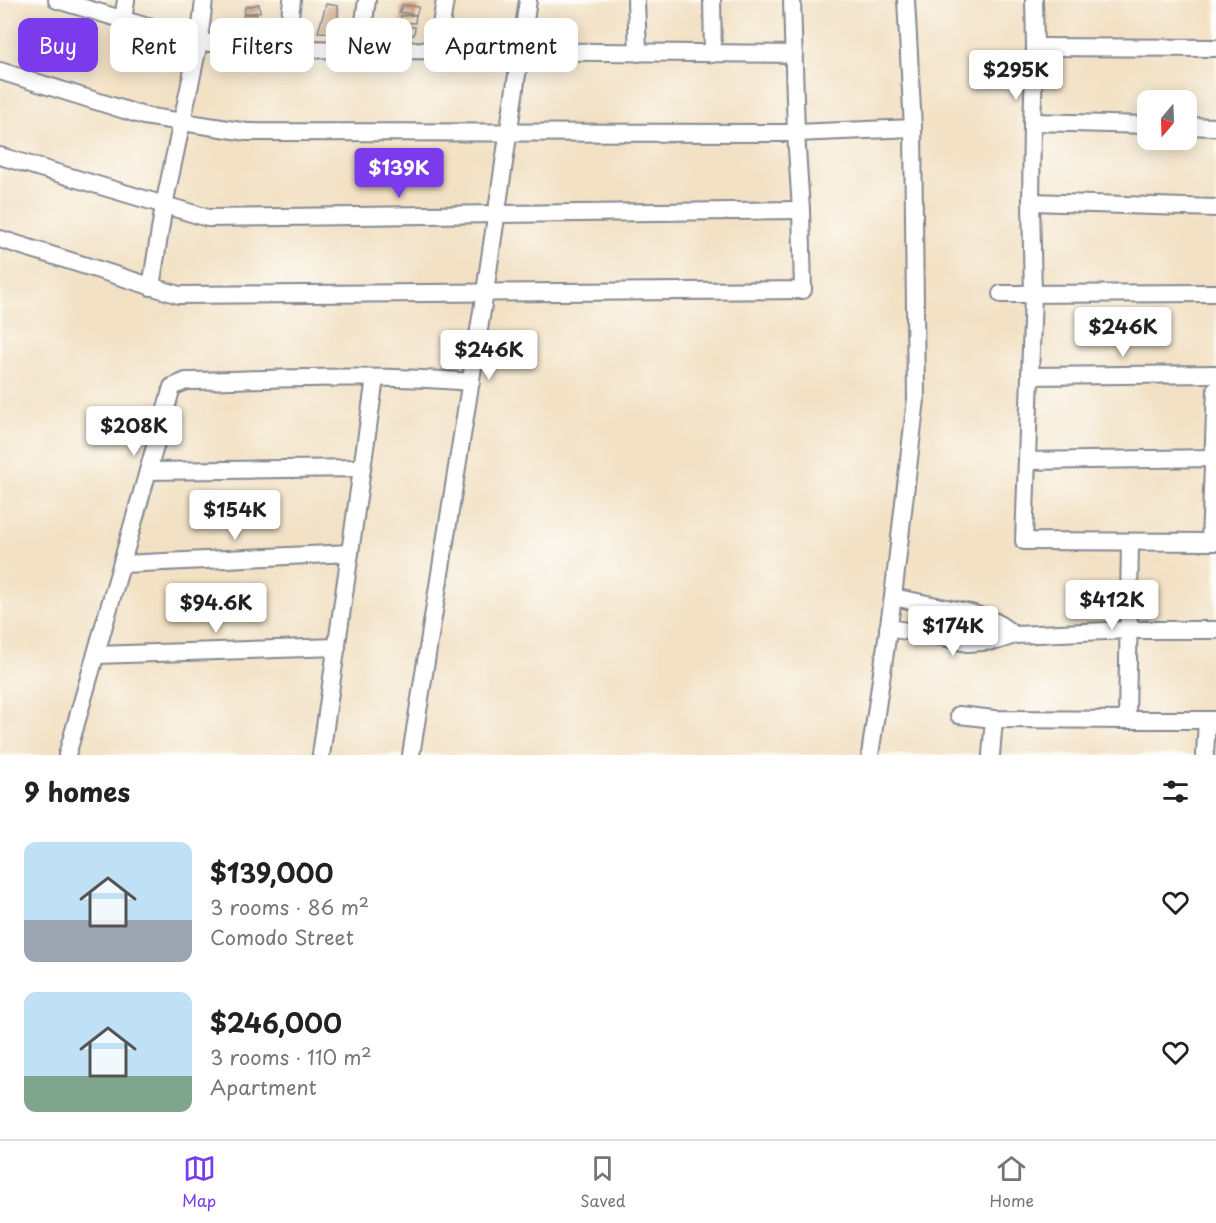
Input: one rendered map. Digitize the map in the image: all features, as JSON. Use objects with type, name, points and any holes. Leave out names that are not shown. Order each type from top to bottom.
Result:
[{"type":"street","points":[[57,0],[116,18]]},
{"type":"street","points":[[123,18],[126,0]]},
{"type":"street","points":[[151,287],[164,205],[199,42],[204,0]]},
{"type":"street","points":[[290,18],[292,0]]},
{"type":"street","points":[[364,18],[367,0]]},
{"type":"street","points":[[442,18],[445,0]]},
{"type":"street","points":[[525,18],[528,0]]},
{"type":"street","points":[[636,0],[638,53]]},
{"type":"street","points":[[712,0],[713,54]]},
{"type":"street","points":[[0,239],[179,295],[803,290],[792,0]]},
{"type":"street","points":[[870,755],[893,597],[916,399],[913,128],[906,0]]},
{"type":"street","points":[[1034,0],[1031,202],[1033,294],[1024,541],[1213,542],[1216,390]]},
{"type":"street","points":[[199,42],[210,43]]},
{"type":"street","points":[[1035,47],[1216,48]]},
{"type":"street","points":[[578,52],[794,54]]},
{"type":"street","points":[[0,71],[144,116],[247,132],[796,133],[913,128]]},
{"type":"street","points":[[411,755],[485,292],[517,72]]},
{"type":"street","points":[[1032,122],[1137,125]]},
{"type":"street","points":[[1197,126],[1216,127]]},
{"type":"street","points":[[0,156],[208,218],[801,210]]},
{"type":"street","points":[[1031,202],[1216,208]]},
{"type":"street","points":[[1000,294],[1216,293]]},
{"type":"street","points":[[1030,376],[1216,374]]},
{"type":"street","points":[[321,755],[375,378]]},
{"type":"street","points":[[67,755],[172,387],[186,381],[421,378],[471,382]]},
{"type":"street","points":[[1027,460],[1213,458]]},
{"type":"street","points":[[148,471],[362,468]]},
{"type":"street","points":[[1127,720],[1130,542]]},
{"type":"street","points":[[122,564],[350,553]]},
{"type":"street","points":[[893,597],[971,613],[996,622],[1014,635]]},
{"type":"street","points":[[888,628],[943,636],[968,643],[996,641],[1014,635],[1129,630],[1216,630]]},
{"type":"street","points":[[96,655],[337,646]]},
{"type":"street","points":[[959,715],[994,719],[1211,720],[1205,755]]},
{"type":"street","points":[[991,755],[994,719]]},
{"type":"building","points":[[259,4],[260,12],[244,14],[245,7]]},
{"type":"building","points":[[326,4],[338,6],[338,18],[326,18],[326,32],[318,32]]},
{"type":"building","points":[[403,5],[419,7],[416,15],[399,12]]},
{"type":"building","points":[[244,14],[257,14],[257,18],[243,18]]},
{"type":"building","points":[[416,15],[415,23],[412,23],[412,18],[400,18],[401,16]]}]
